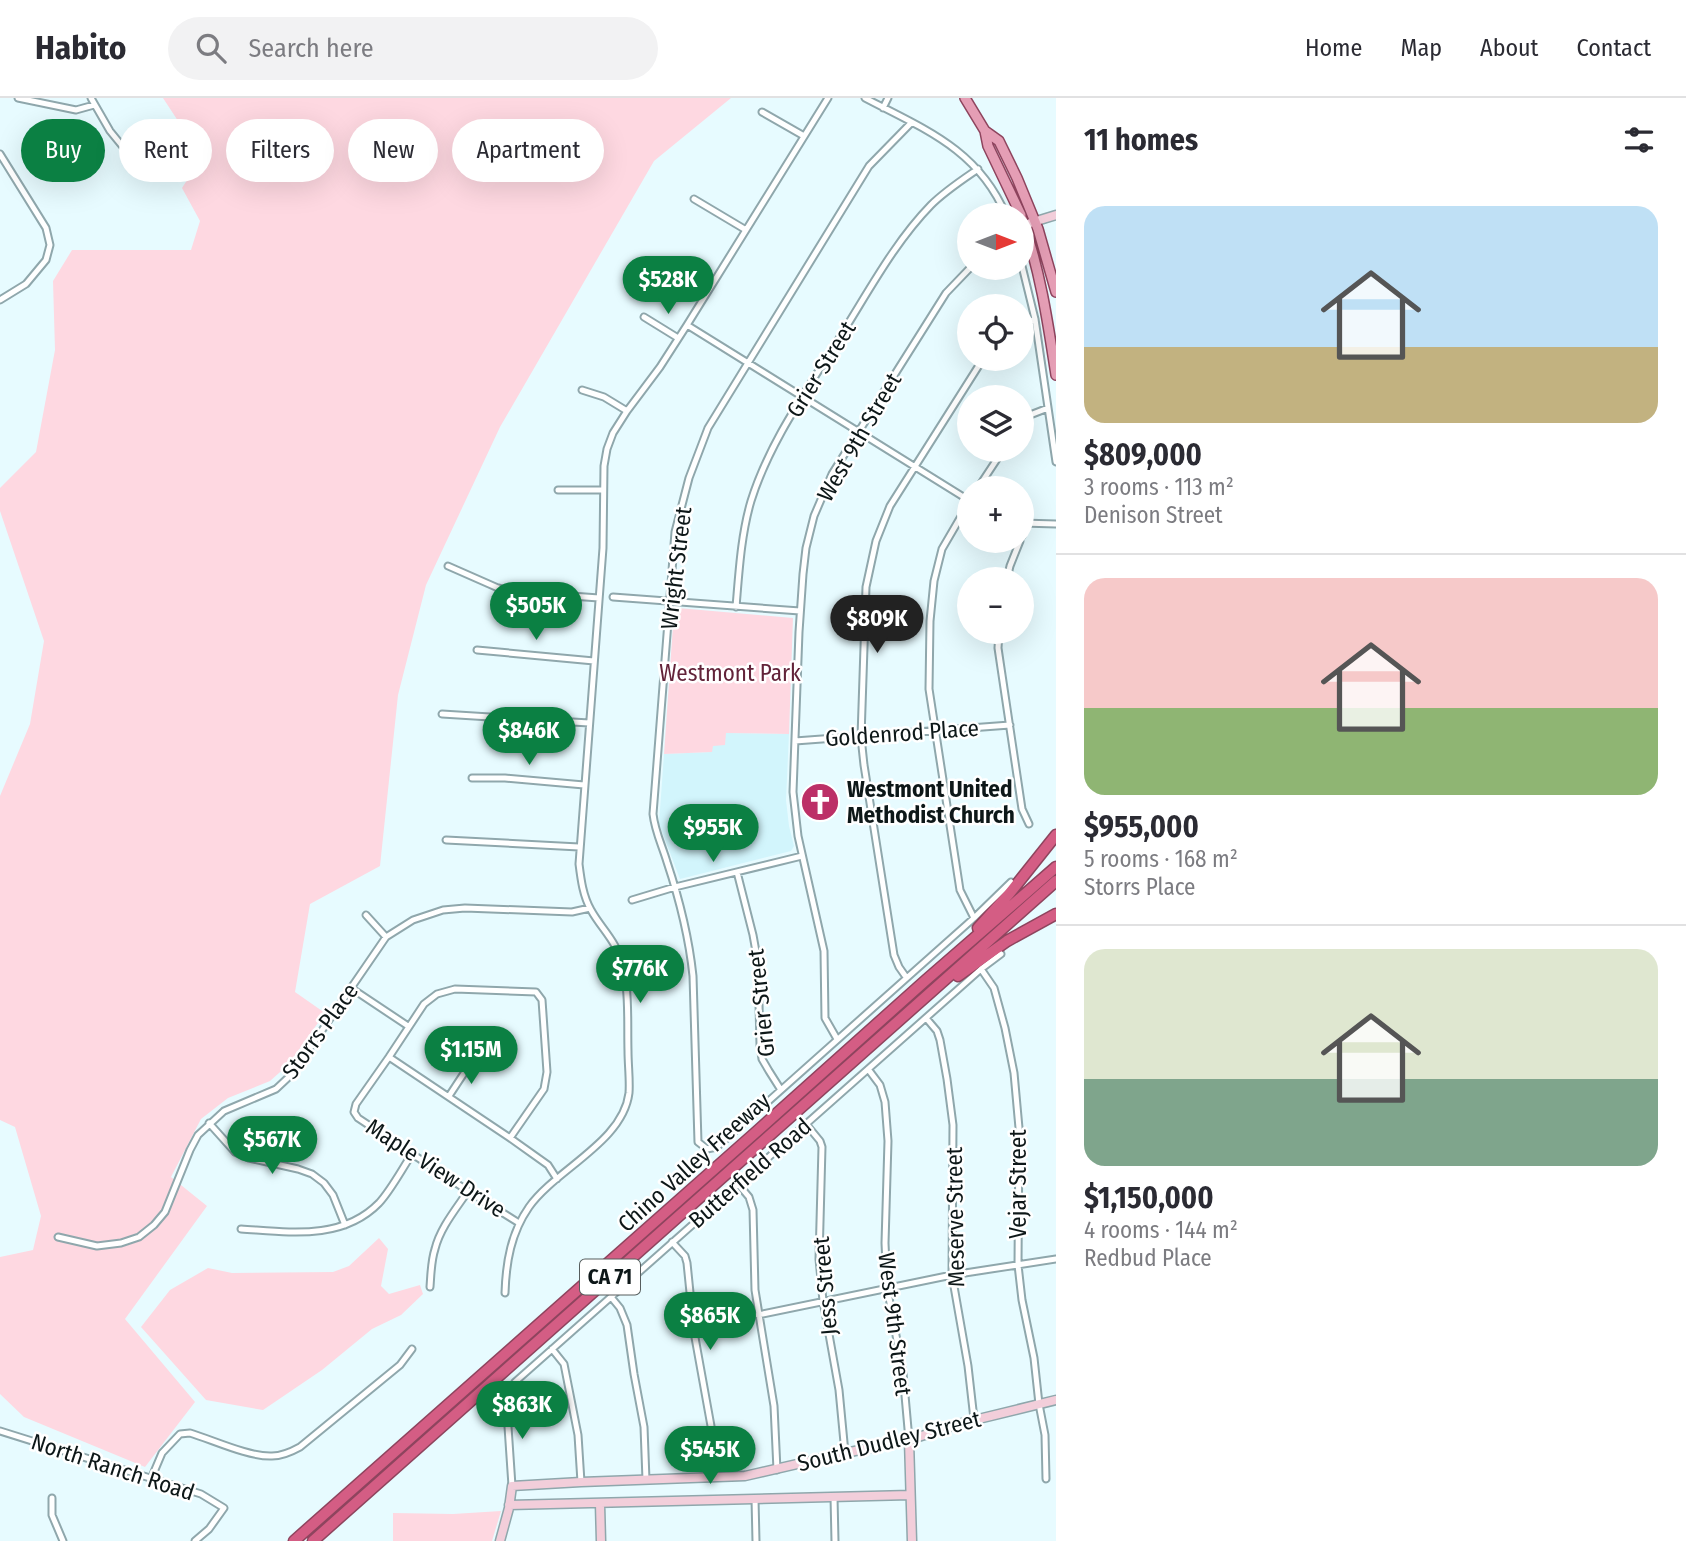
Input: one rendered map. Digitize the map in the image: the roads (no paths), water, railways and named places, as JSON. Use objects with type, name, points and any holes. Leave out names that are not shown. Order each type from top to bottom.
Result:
[{"type":"highway","points":[[926,981],[1009,894],[1056,835]]},
{"type":"highway","name":"Chino Valley Freeway","points":[[294,1541],[1056,867]]},
{"type":"highway","name":"Chino Valley Freeway","points":[[313,1541],[1056,881]]},
{"type":"highway","points":[[906,1014],[989,953],[1056,914]]},
{"type":"main road","points":[[965,98],[985,131],[988,146],[1014,203]]},
{"type":"main road","points":[[985,131],[999,141],[1017,178],[1035,221],[1056,292]]},
{"type":"main road","points":[[1034,266],[1053,342],[1056,375]]},
{"type":"street","points":[[18,98],[76,110],[94,105]]},
{"type":"street","points":[[92,98],[119,142]]},
{"type":"street","points":[[505,1293],[508,1257],[519,1223],[530,1205],[613,1130],[624,1112],[629,1093],[623,967],[615,946],[590,908],[579,864],[603,548],[603,490],[607,449],[613,433],[687,325],[828,98]]},
{"type":"street","points":[[865,98],[953,146],[978,169],[1000,203]]},
{"type":"street","points":[[883,108],[888,98]]},
{"type":"street","points":[[762,111],[804,136]]},
{"type":"street","name":"Wright Street","points":[[711,1149],[702,1147],[696,1134],[693,976],[690,952],[675,887],[655,830],[653,814],[676,531],[689,478],[708,428],[869,166],[911,123]]},
{"type":"street","points":[[0,154],[47,228],[50,245],[46,260],[26,284],[0,300]]},
{"type":"street","name":"Grier Street","points":[[736,607],[741,553],[751,502],[769,454],[900,241],[932,205],[978,169]]},
{"type":"street","points":[[694,199],[746,230]]},
{"type":"street","points":[[1035,221],[1056,215]]},
{"type":"street","points":[[677,262],[712,284]]},
{"type":"street","name":"West 9th Street","points":[[837,1039],[825,1018],[824,951],[794,812],[800,611],[806,548],[814,516],[832,474],[946,293],[958,280]]},
{"type":"street","points":[[1025,280],[1035,319],[1056,462]]},
{"type":"street","points":[[644,317],[678,338]]},
{"type":"street","points":[[687,325],[957,493]]},
{"type":"street","points":[[906,977],[894,955],[864,765],[862,737],[866,587],[876,541],[890,506],[975,371]]},
{"type":"street","points":[[583,390],[604,397],[627,411]]},
{"type":"street","points":[[1034,413],[1048,408]]},
{"type":"street","points":[[558,489],[603,490]]},
{"type":"street","points":[[957,524],[942,550],[934,581],[930,621],[929,689],[960,890],[974,918]]},
{"type":"street","points":[[1034,524],[1056,524]]},
{"type":"street","points":[[448,566],[498,588],[516,592],[599,598]]},
{"type":"street","points":[[613,597],[800,611]]},
{"type":"street","points":[[998,644],[1022,809],[1028,824]]},
{"type":"street","points":[[477,650],[594,661]]},
{"type":"street","points":[[442,714],[589,723]]},
{"type":"street","name":"Goldenrod Place","points":[[795,741],[1010,725]]},
{"type":"street","points":[[472,778],[584,785]]},
{"type":"street","points":[[446,840],[579,847]]},
{"type":"street","points":[[632,900],[802,856]]},
{"type":"street","name":"Grier Street","points":[[737,872],[754,935],[758,963],[762,1059],[781,1090]]},
{"type":"street","name":"Butterfield Road","points":[[711,1149],[717,1147],[1011,882]]},
{"type":"street","name":"Storrs Place","points":[[58,1237],[97,1246],[121,1243],[139,1237],[154,1225],[165,1212],[198,1135],[224,1111],[276,1089],[292,1074],[386,937],[413,920],[443,909],[572,912],[590,908]]},
{"type":"street","points":[[366,915],[386,937]]},
{"type":"street","name":"Butterfield Road","points":[[512,1486],[506,1397],[515,1382],[1000,954]]},
{"type":"street","name":"Vejar Street","points":[[981,969],[994,988],[1014,1073],[1019,1128],[1018,1265],[1045,1435],[1046,1479]]},
{"type":"street","points":[[351,988],[408,1026]]},
{"type":"street","points":[[510,1138],[544,1089],[547,1072],[541,1000],[536,992],[455,989],[438,994],[424,1004],[389,1057],[548,1165],[557,1179]]},
{"type":"street","name":"Meserve Street","points":[[926,1018],[937,1031],[940,1040],[953,1125],[952,1275],[974,1419]]},
{"type":"street","name":"Maple View Drive","points":[[389,1057],[356,1104],[354,1112],[358,1118],[519,1223]]},
{"type":"street","points":[[449,1096],[472,1061]]},
{"type":"street","name":"West 9th Street","points":[[867,1069],[883,1092],[887,1122],[887,1287],[903,1373],[909,1440],[912,1541]]},
{"type":"street","points":[[209,1123],[234,1152],[312,1174],[324,1183],[333,1195],[345,1225]]},
{"type":"street","name":"Jess Street","points":[[806,1124],[822,1147],[819,1259],[823,1301],[839,1390],[845,1453]]},
{"type":"street","points":[[241,1229],[326,1231],[345,1225],[379,1202],[412,1154]]},
{"type":"street","points":[[738,1184],[754,1210],[753,1263],[758,1315],[774,1406],[777,1469]]},
{"type":"street","points":[[430,1287],[435,1247],[468,1191]]},
{"type":"street","points":[[672,1242],[685,1256],[687,1263],[694,1332],[711,1426],[710,1478]]},
{"type":"street","points":[[758,1315],[887,1287],[1056,1259]]},
{"type":"street","points":[[611,1297],[625,1316],[627,1325],[644,1427],[646,1480]]},
{"type":"street","points":[[151,1479],[162,1453],[180,1433],[190,1433],[258,1456],[274,1456],[300,1447],[400,1365],[412,1349]]},
{"type":"street","points":[[552,1349],[564,1364],[578,1434],[581,1482]]},
{"type":"street","name":"South Dudley Street","points":[[512,1486],[745,1476],[909,1440],[974,1419],[1056,1400]]},
{"type":"street","name":"North Ranch Road","points":[[0,1431],[201,1494],[224,1508],[209,1529],[195,1541]]},
{"type":"street","points":[[500,1541],[512,1486]]},
{"type":"street","points":[[509,1504],[910,1495]]},
{"type":"street","points":[[834,1497],[835,1541]]},
{"type":"street","points":[[52,1498],[52,1515],[62,1541]]},
{"type":"street","points":[[755,1499],[756,1541]]},
{"type":"street","points":[[600,1503],[601,1541]]},
{"type":"place","name":"Westmont United Methodist Church","points":[[820,802]]},
{"type":"park label","name":"Westmont Park","points":[[730,673]]}]
